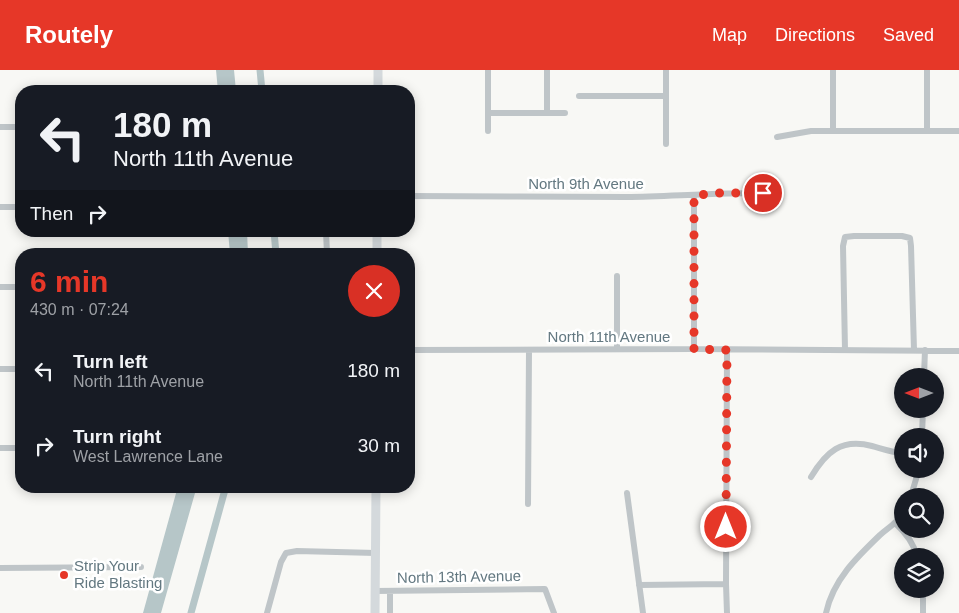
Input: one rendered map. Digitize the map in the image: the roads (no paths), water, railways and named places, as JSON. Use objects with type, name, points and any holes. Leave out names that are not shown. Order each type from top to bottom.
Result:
[{"type":"main road","points":[[378,70],[378,85]]},
{"type":"main road","points":[[375,613],[376,493]]},
{"type":"street","points":[[488,70],[488,132]]},
{"type":"street","points":[[547,70],[547,113]]},
{"type":"street","points":[[666,70],[666,144]]},
{"type":"street","points":[[833,130],[834,70]]},
{"type":"street","points":[[927,70],[927,131]]},
{"type":"street","points":[[579,96],[666,96]]},
{"type":"street","points":[[488,113],[565,113]]},
{"type":"street","points":[[0,127],[15,127]]},
{"type":"street","points":[[777,137],[810,131],[833,130],[959,131]]},
{"type":"street","name":"North 9th Avenue","points":[[415,196],[694,196],[713,193],[763,193]]},
{"type":"street","points":[[694,196],[694,349]]},
{"type":"street","points":[[0,208],[15,207]]},
{"type":"street","points":[[845,350],[845,237],[902,236],[910,238],[911,246],[914,350]]},
{"type":"street","points":[[617,276],[617,349]]},
{"type":"street","points":[[0,287],[15,287]]},
{"type":"street","name":"North 11th Avenue","points":[[415,350],[694,349],[959,351]]},
{"type":"street","points":[[528,504],[529,350]]},
{"type":"street","points":[[727,350],[727,613]]},
{"type":"street","points":[[924,368],[925,350]]},
{"type":"street","points":[[0,369],[15,369]]},
{"type":"street","points":[[811,477],[832,450],[850,444],[862,444],[894,452]]},
{"type":"street","points":[[0,448],[15,448]]},
{"type":"street","points":[[627,493],[643,613]]},
{"type":"street","points":[[826,613],[832,595],[845,572],[883,533],[894,525]]},
{"type":"street","points":[[267,613],[281,562],[286,553],[297,551],[376,553]]},
{"type":"street","points":[[0,568],[141,568]]},
{"type":"street","points":[[639,585],[726,584]]},
{"type":"street","name":"North 13th Avenue","points":[[375,591],[545,589],[554,613]]},
{"type":"street","points":[[390,591],[390,613]]},
{"type":"street","points":[[923,598],[923,613]]},
{"type":"waterway","points":[[260,70],[261,85]]},
{"type":"waterway","points":[[275,237],[275,248]]},
{"type":"waterway","points":[[191,613],[224,493]]},
{"type":"place","name":"Strip Your Ride Blasting","points":[[64,575]]}]
